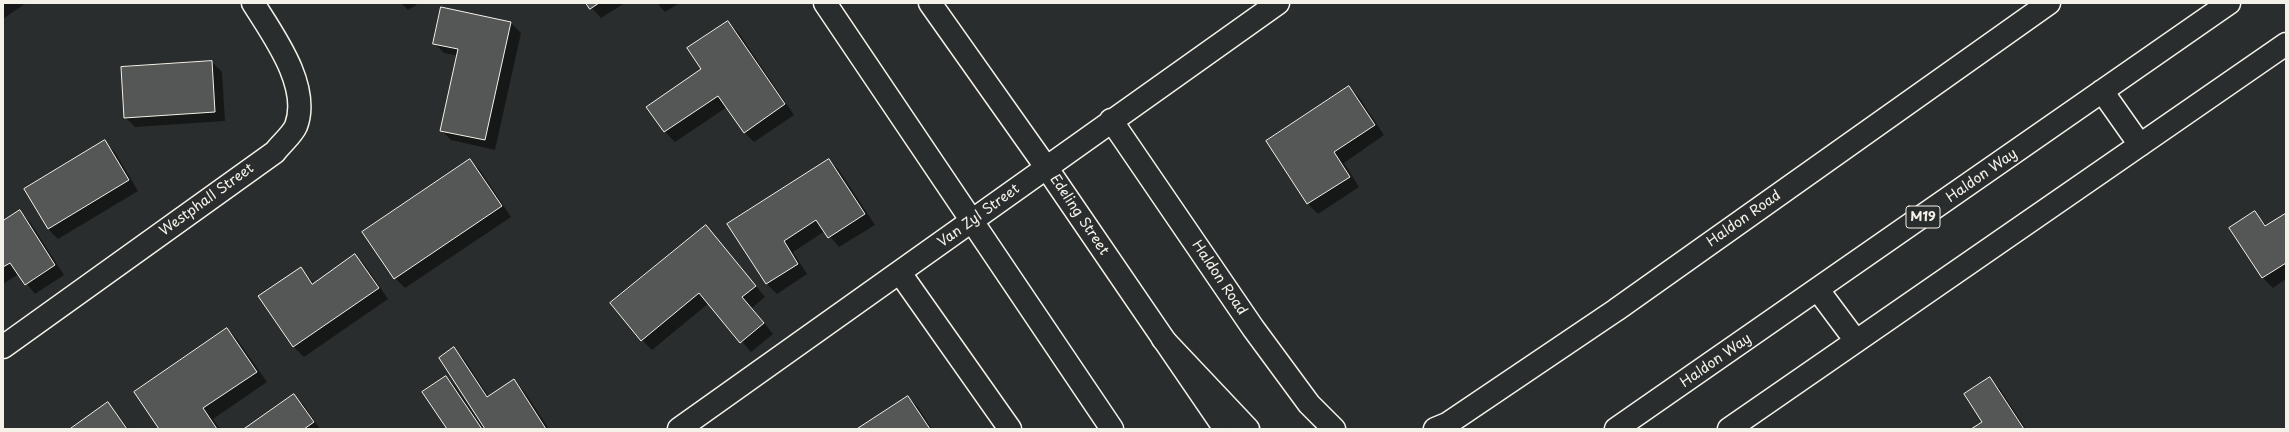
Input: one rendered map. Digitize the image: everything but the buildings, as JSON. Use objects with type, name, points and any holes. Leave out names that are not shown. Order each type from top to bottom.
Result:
[{"type":"main road","name":"Westphall Street","points":[[3,347],[275,152],[296,126],[300,94],[281,47],[253,3]]},
{"type":"main road","points":[[825,3],[1112,429]]},
{"type":"main road","name":"Edeling Street","points":[[930,3],[1046,167],[1225,429]]},
{"type":"main road","name":"Van Zyl Street","points":[[680,429],[1278,3]]},
{"type":"main road","name":"Haldon Road","points":[[1435,429],[1447,424],[1616,310],[2049,3]]},
{"type":"main road","name":"Haldon Way","points":[[1616,429],[2229,3]]},
{"type":"main road","points":[[1729,429],[2286,44]]},
{"type":"main road","points":[[2102,91],[2140,145]]},
{"type":"main road","name":"Haldon Road","points":[[1112,120],[1253,328],[1309,404],[1334,429]]},
{"type":"main road","points":[[900,273],[1010,429]]},
{"type":"main road","points":[[1818,290],[1856,341]]},
{"type":"main road","points":[[1163,339],[1248,429]]}]
